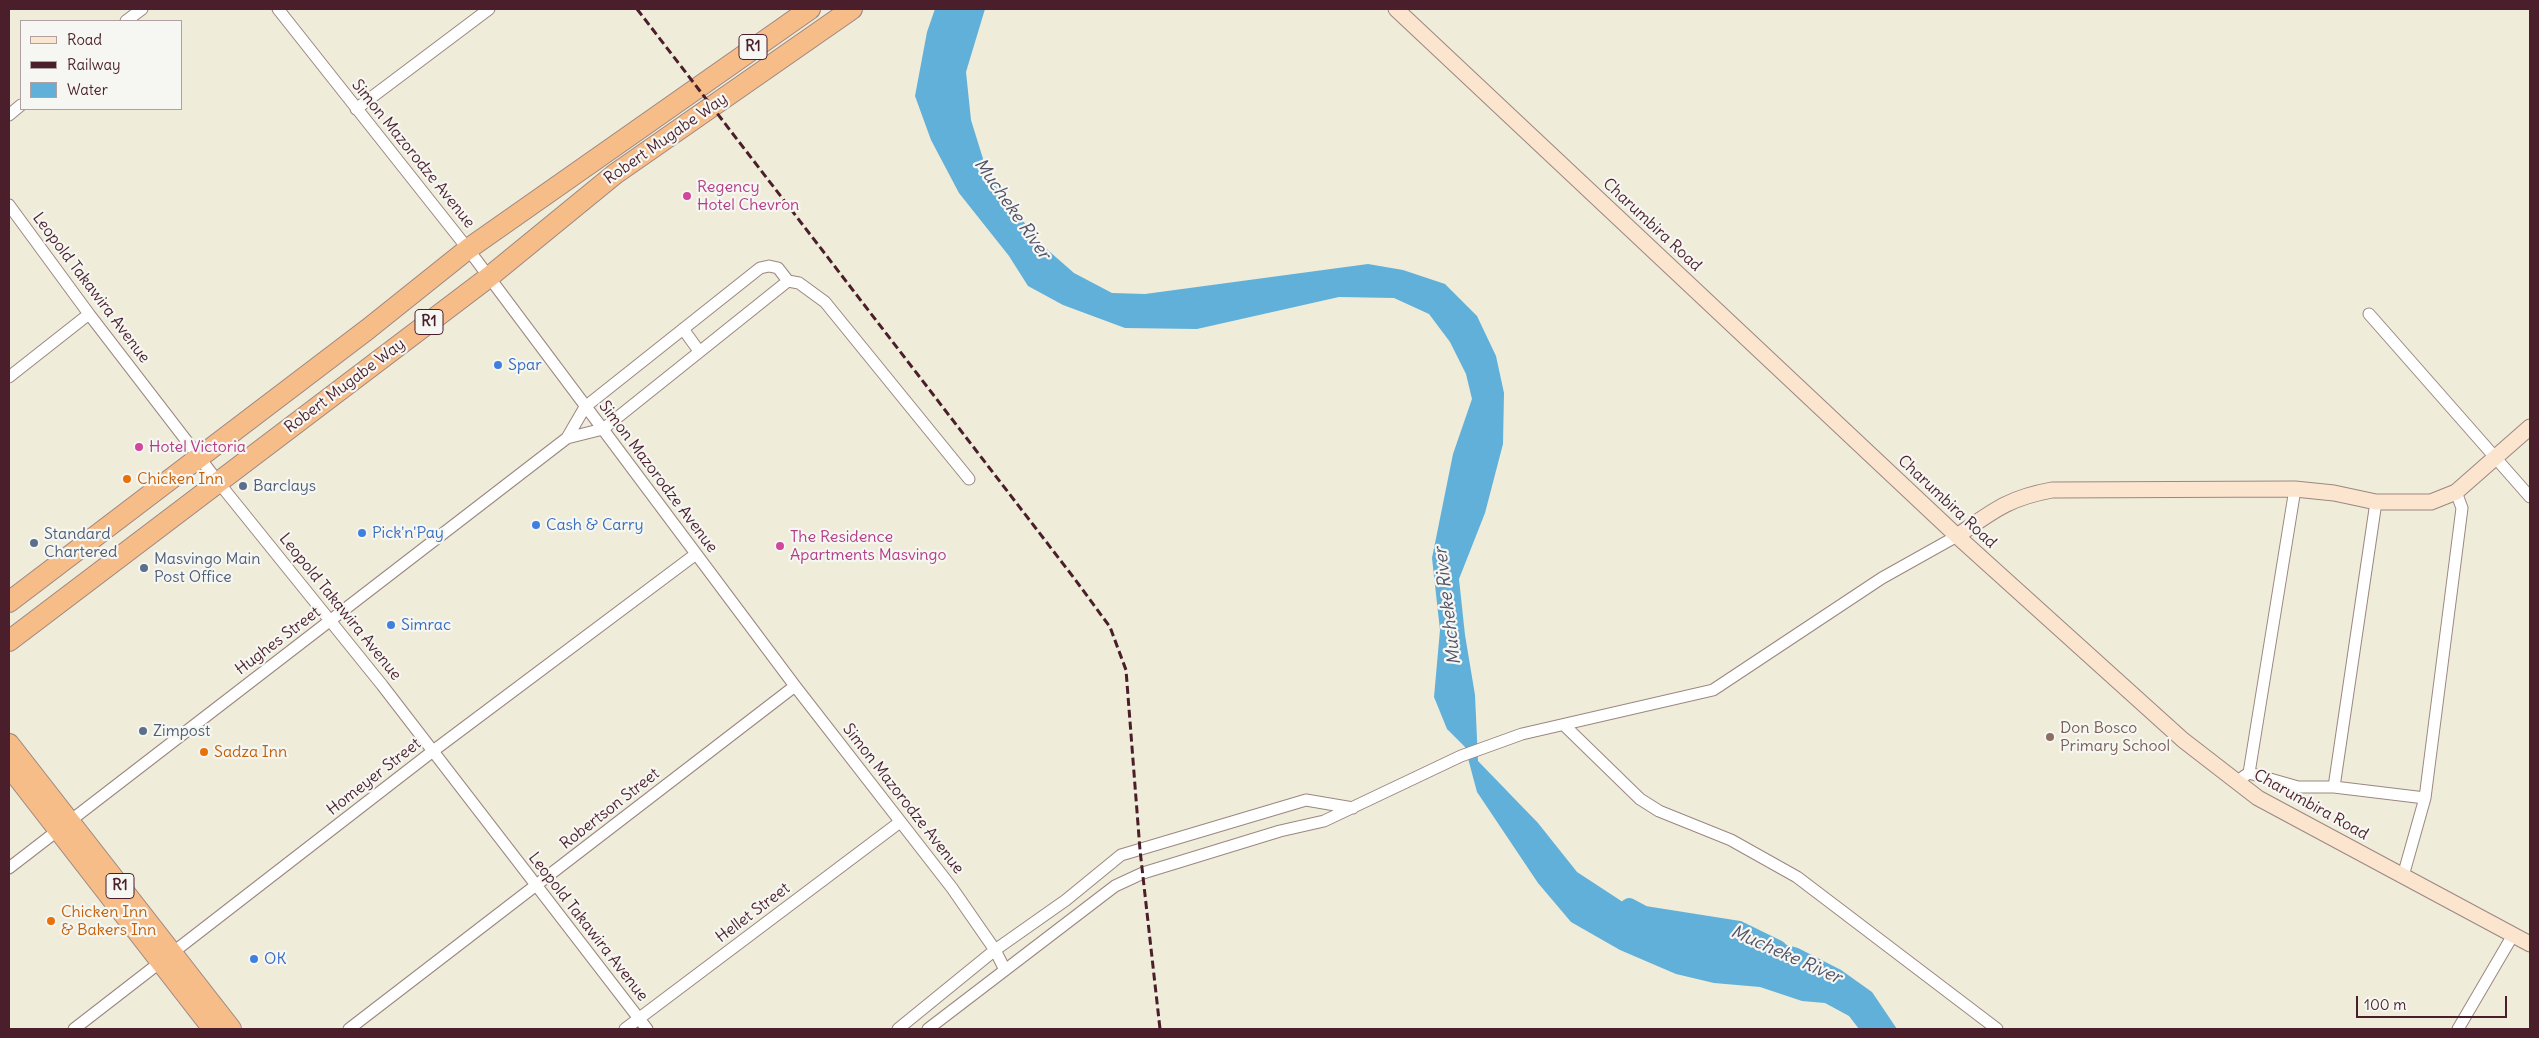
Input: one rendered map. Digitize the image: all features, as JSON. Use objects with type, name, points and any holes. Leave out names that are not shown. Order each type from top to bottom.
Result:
[{"type":"highway","name":"Robert Mugabe Way","points":[[9,602],[368,329],[468,249],[810,9]]},
{"type":"highway","name":"Robert Mugabe Way","points":[[9,641],[489,276],[615,174],[852,9]]},
{"type":"highway","points":[[105,529],[123,554]]},
{"type":"highway","points":[[36,581],[54,606]]},
{"type":"highway","name":"R1","points":[[9,744],[64,825],[166,958],[213,1029]]},
{"type":"highway","name":"R1","points":[[9,766],[64,825]]},
{"type":"highway","name":"R1","points":[[166,958],[231,1029]]},
{"type":"street","points":[[127,20],[142,9]]},
{"type":"street","name":"Simon Mazorodze Avenue","points":[[278,9],[489,276],[795,686],[952,888],[995,950],[1005,970]]},
{"type":"street","points":[[356,109],[489,9]]},
{"type":"street","name":"Charumbira Road","points":[[1396,9],[1957,536],[2183,740],[2258,798],[2530,944]]},
{"type":"street","points":[[9,115],[20,106]]},
{"type":"street","name":"Leopold Takawira Avenue","points":[[9,205],[89,314],[219,483],[433,751],[647,1029]]},
{"type":"street","points":[[567,438],[585,407],[760,268],[769,266],[778,268],[788,281],[799,283],[825,302],[969,479]]},
{"type":"street","points":[[567,438],[603,429],[788,281]]},
{"type":"street","points":[[9,377],[89,314]]},
{"type":"street","points":[[2369,314],[2494,458],[2530,496]]},
{"type":"street","points":[[683,329],[699,351]]},
{"type":"street","points":[[928,1029],[1123,882],[1143,873],[1280,831],[1324,821],[1461,756],[1522,734],[1713,690],[1882,578],[1957,536],[2007,501],[2025,495],[2052,490],[2295,489],[2334,493],[2376,502],[2431,502],[2456,492],[2530,427]]},
{"type":"street","name":"Hughes Street","points":[[9,868],[567,438]]},
{"type":"street","points":[[2235,782],[2249,773],[2295,489]]},
{"type":"street","points":[[2403,876],[2425,798],[2462,508],[2456,492]]},
{"type":"street","points":[[2334,787],[2376,502]]},
{"type":"street","name":"Homeyer Street","points":[[74,1029],[433,751],[696,554]]},
{"type":"street","name":"Robertson Street","points":[[349,1029],[795,686]]},
{"type":"street","points":[[1564,725],[1640,799],[1659,812],[1731,840],[1797,877],[1997,1029]]},
{"type":"street","points":[[2249,773],[2298,787],[2334,787],[2425,798]]},
{"type":"street","points":[[898,1029],[995,950],[1066,900],[1121,855],[1306,800],[1353,808]]},
{"type":"street","name":"Hellet Street","points":[[626,1029],[900,822]]},
{"type":"street","points":[[2458,1029],[2513,935]]},
{"type":"water","points":[[935,9],[985,9],[966,72],[971,120],[989,178],[1042,245],[1074,273],[1112,293],[1145,294],[1368,264],[1403,270],[1445,284],[1477,316],[1496,356],[1504,393],[1503,444],[1485,513],[1459,579],[1465,635],[1475,695],[1478,761],[1538,823],[1577,872],[1632,908],[1675,925],[1726,935],[1773,941],[1798,948],[1841,970],[1872,992],[1897,1029],[1859,1029],[1849,1016],[1825,1003],[1802,1001],[1760,987],[1714,983],[1676,974],[1620,950],[1571,922],[1538,883],[1477,792],[1465,747],[1447,729],[1434,697],[1440,630],[1432,558],[1453,454],[1472,399],[1466,374],[1450,342],[1429,314],[1394,298],[1339,297],[1197,329],[1125,328],[1063,305],[1028,286],[1009,256],[959,193],[931,140],[915,96],[927,32]]},
{"type":"waterway","name":"Mucheke River","points":[[1629,907],[1644,915],[1739,930],[1778,949]]},
{"type":"railway","points":[[637,9],[1110,627],[1126,670],[1140,850],[1160,1029]]},
{"type":"place","name":"Regency Hotel Chevron","points":[[687,196]]},
{"type":"place","name":"Spar","points":[[498,365]]},
{"type":"place","name":"Hotel Victoria","points":[[139,447]]},
{"type":"place","name":"Chicken Inn","points":[[127,479]]},
{"type":"place","name":"Barclays","points":[[243,486]]},
{"type":"place","name":"Cash & Carry","points":[[536,525]]},
{"type":"place","name":"Pick'n'Pay","points":[[362,533]]},
{"type":"place","name":"Standard Chartered","points":[[34,543]]},
{"type":"place","name":"The Residence Apartments Masvingo","points":[[780,546]]},
{"type":"place","name":"Masvingo Main Post Office","points":[[144,568]]},
{"type":"place","name":"Simrac","points":[[391,625]]},
{"type":"place","name":"Zimpost","points":[[143,731]]},
{"type":"place","name":"Don Bosco Primary School","points":[[2050,737]]},
{"type":"place","name":"Sadza Inn","points":[[204,752]]},
{"type":"place","name":"Chicken Inn & Bakers Inn","points":[[51,921]]},
{"type":"place","name":"OK","points":[[254,959]]}]
